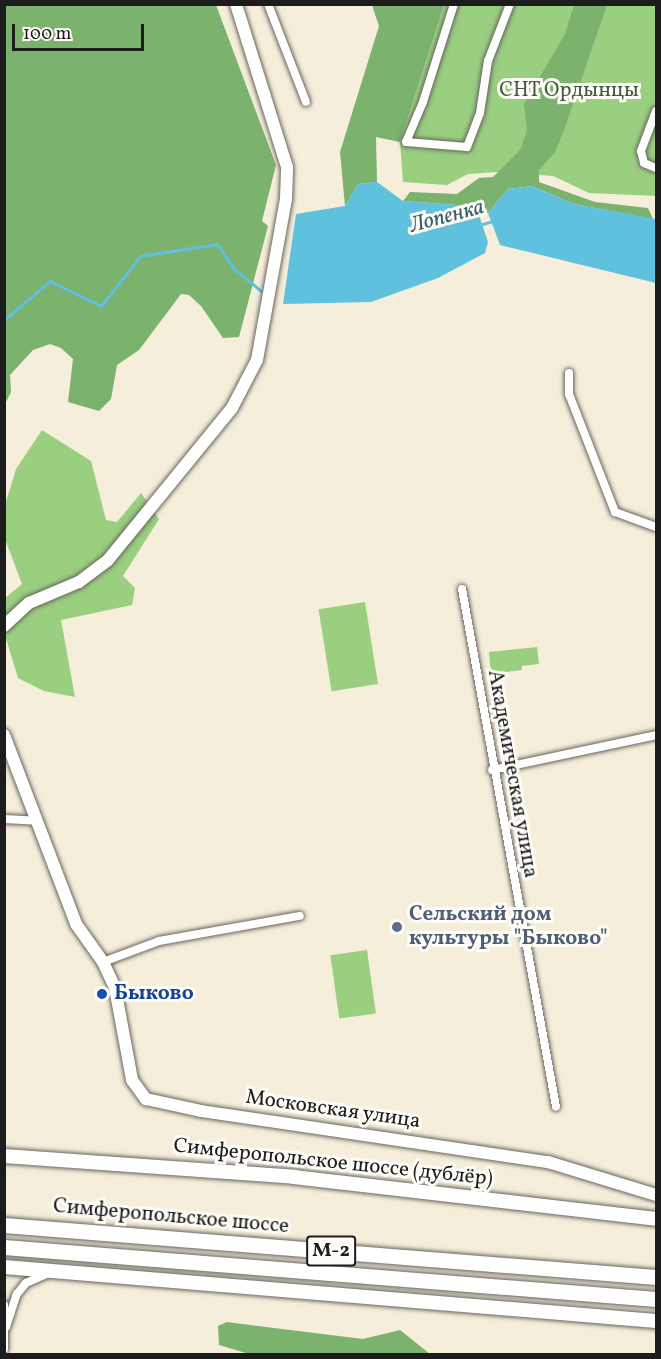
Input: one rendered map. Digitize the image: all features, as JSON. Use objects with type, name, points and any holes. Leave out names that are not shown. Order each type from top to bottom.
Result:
[{"type":"highway","name":"Симферопольское шоссе","points":[[4,1225],[657,1277]]},
{"type":"highway","name":"Симферопольское шоссе","points":[[4,1247],[657,1299]]},
{"type":"main road","name":"Симферопольское шоссе (дублёр)","points":[[4,1156],[294,1177],[657,1219]]},
{"type":"main road","points":[[4,1267],[657,1321]]},
{"type":"street","points":[[4,626],[29,603],[80,582],[108,560],[232,408],[257,360],[286,199],[287,167],[236,4]]},
{"type":"street","points":[[268,4],[306,102]]},
{"type":"street","points":[[454,4],[423,102],[406,142],[467,147],[480,113],[489,61],[510,4]]},
{"type":"street","points":[[657,111],[640,151],[644,163],[657,168]]},
{"type":"street","points":[[569,373],[569,394],[615,512],[657,527]]},
{"type":"street","name":"Академическая улица","points":[[462,589],[492,770],[555,1107]]},
{"type":"street","name":"Московская улица","points":[[4,735],[76,924],[103,962],[115,988],[132,1080],[146,1099],[201,1111],[548,1162],[657,1195]]},
{"type":"street","points":[[492,770],[657,735]]},
{"type":"street","points":[[4,819],[37,821]]},
{"type":"street","points":[[103,962],[159,941],[300,916]]},
{"type":"street","points":[[6,1327],[17,1294],[26,1283],[62,1271]]},
{"type":"street","points":[[4,1305],[6,1327],[4,1349]]},
{"type":"green space","points":[[5,4],[216,5],[276,165],[262,221],[268,226],[239,337],[223,338],[201,306],[189,295],[181,294],[139,350],[117,365],[111,399],[99,411],[68,402],[73,359],[61,348],[50,344],[33,350],[10,375],[11,392],[5,404]]},
{"type":"green space","points":[[372,5],[444,5],[400,142],[376,137],[377,182],[358,184],[345,206],[340,152],[379,26]]},
{"type":"green space","name":"СНТ Ордынцы","points":[[444,5],[656,5],[656,196],[589,193],[553,176],[497,172],[468,174],[447,185],[403,182],[400,142]]},
{"type":"green space","points":[[574,5],[607,5],[564,130],[555,152],[539,170],[539,182],[595,202],[648,208],[653,219],[574,204],[532,186],[508,189],[488,213],[457,205],[403,201],[410,192],[457,194],[479,178],[493,177],[520,150],[527,131],[524,104],[565,34]]},
{"type":"green space","points":[[42,430],[91,461],[106,520],[117,522],[141,493],[159,519],[123,576],[135,588],[132,605],[61,620],[75,697],[44,691],[18,678],[5,635],[4,599],[22,584],[5,539],[5,505],[16,469]]},
{"type":"green space","points":[[365,602],[378,684],[332,691],[319,609]]},
{"type":"green space","points":[[537,647],[539,664],[522,666],[522,670],[491,674],[489,652]]},
{"type":"green space","points":[[367,950],[376,1013],[339,1019],[330,955]]},
{"type":"green space","points":[[227,1322],[363,1339],[400,1330],[430,1354],[249,1354],[219,1345],[218,1326]]},
{"type":"water","points":[[377,182],[403,201],[457,205],[478,212],[488,242],[485,253],[438,278],[371,302],[283,304],[296,214],[345,206],[358,184]]},
{"type":"water","points":[[532,186],[574,204],[656,219],[656,283],[500,245],[488,213],[508,189]]},
{"type":"waterway","name":"Лопенка","points":[[479,225],[493,221]]},
{"type":"waterway","name":"Лопенка","points":[[4,320],[50,281],[101,306],[140,256],[217,244],[234,269],[261,291]]},
{"type":"place","name":"Сельский дом культуры \"Быково\"","points":[[397,927]]},
{"type":"place","name":"Быково","points":[[102,994]]}]
